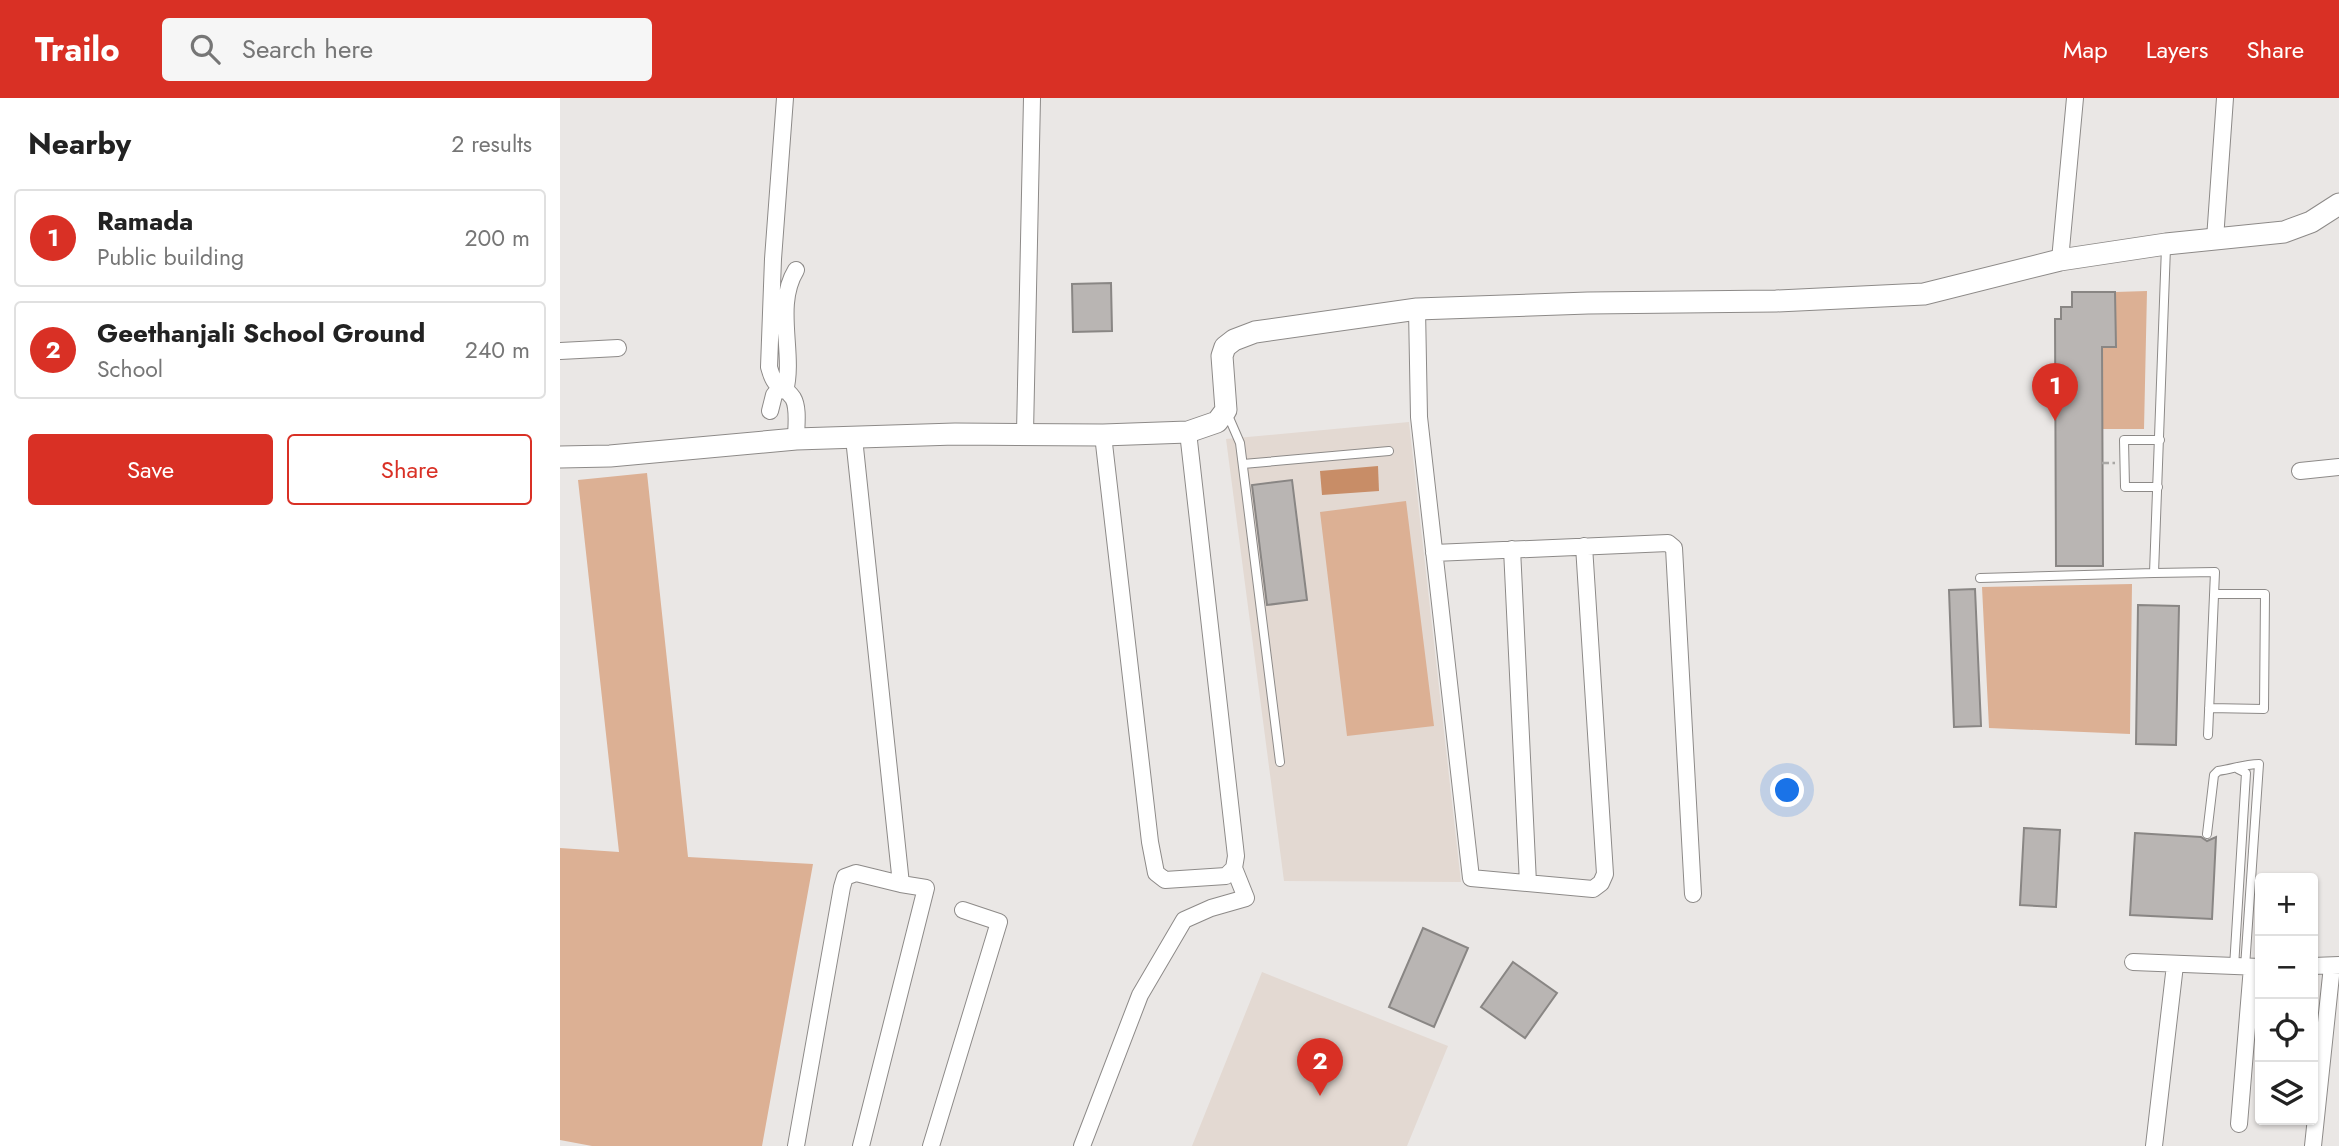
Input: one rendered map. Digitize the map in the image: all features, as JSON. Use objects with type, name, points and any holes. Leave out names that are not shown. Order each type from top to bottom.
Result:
[{"type":"street","points":[[785,98],[773,259],[769,367],[773,382],[795,403],[796,439]]},
{"type":"street","points":[[1025,433],[1032,98]]},
{"type":"street","points":[[2060,260],[2074,98]]},
{"type":"street","points":[[2215,239],[2225,98]]},
{"type":"street","points":[[560,457],[610,456],[796,439],[1188,432],[1217,422],[1226,410],[1222,356],[1225,347],[1234,340],[1255,332],[1416,309],[1576,303],[1776,301],[1924,294],[2060,260],[2166,244],[2284,232],[2311,222],[2339,204]]},
{"type":"street","points":[[770,411],[774,395],[783,390],[790,374],[786,336],[788,293],[796,270]]},
{"type":"street","points":[[1416,309],[1419,416],[1471,878],[1593,889],[1601,884],[1605,874],[1584,546]]},
{"type":"street","points":[[560,351],[618,348]]},
{"type":"street","points":[[1082,1146],[1140,995],[1184,920],[1211,908],[1246,898],[1234,869],[1236,856],[1188,432]]},
{"type":"street","points":[[1103,435],[1156,873],[1165,880],[1212,878],[1226,876],[1234,869]]},
{"type":"street","points":[[854,438],[901,884]]},
{"type":"street","points":[[2300,471],[2339,467]]},
{"type":"street","points":[[1434,553],[1668,542],[1674,548],[1693,894]]},
{"type":"street","points":[[1512,549],[1528,883]]},
{"type":"street","points":[[796,1146],[842,887],[845,877],[856,873],[926,888],[861,1146]]},
{"type":"street","points":[[931,1146],[999,922],[963,910]]},
{"type":"street","points":[[2133,962],[2248,967],[2239,1124]]},
{"type":"street","points":[[2154,1146],[2175,965]]},
{"type":"street","points":[[2313,1146],[2336,965],[2318,967]]},
{"type":"lane","points":[[2154,573],[2166,244]]},
{"type":"lane","points":[[1226,410],[1240,443],[1280,762]]},
{"type":"lane","points":[[2158,487],[2125,487],[2124,440],[2160,440]]},
{"type":"lane","points":[[1242,464],[1388,451]]},
{"type":"lane","points":[[1980,578],[2215,572],[2208,734]]},
{"type":"lane","points":[[2209,708],[2264,709],[2265,594],[2214,594]]},
{"type":"lane","points":[[2207,834],[2214,775],[2218,771],[2238,769],[2245,764],[2259,764],[2248,967]]},
{"type":"lane","points":[[2238,769],[2246,773],[2248,967]]},
{"type":"shaded area","points":[[2147,291],[2144,429],[2102,429],[2102,347],[2116,347],[2115,292]]},
{"type":"shaded area","points":[[1409,422],[1461,882],[1284,881],[1226,439]]},
{"type":"shaded area","points":[[1378,466],[1379,491],[1322,495],[1320,471]]},
{"type":"shaded area","points":[[647,473],[688,857],[813,864],[762,1146],[592,1146],[560,1140],[560,848],[619,852],[578,480]]},
{"type":"shaded area","points":[[1406,501],[1434,726],[1347,736],[1320,512]]},
{"type":"shaded area","points":[[2132,584],[2130,734],[1989,728],[1982,587]]},
{"type":"shaded area","points":[[1262,972],[1448,1046],[1407,1146],[1192,1146]]},
{"type":"building","points":[[1111,283],[1112,331],[1073,332],[1072,284]]},
{"type":"building","points":[[2072,292],[2115,292],[2116,347],[2102,347],[2103,566],[2056,566],[2055,319],[2061,319],[2061,307],[2072,307]]},
{"type":"building","points":[[1292,480],[1307,600],[1267,605],[1252,485]]},
{"type":"building","points":[[1975,589],[1981,726],[1954,727],[1949,590]]},
{"type":"building","points":[[2138,605],[2179,606],[2176,745],[2136,744]]},
{"type":"building","points":[[2024,828],[2060,830],[2056,907],[2020,905]]},
{"type":"building","points":[[2135,833],[2201,837],[2207,841],[2216,837],[2212,919],[2130,915]]},
{"type":"building","points":[[1423,928],[1468,948],[1434,1027],[1389,1007]]},
{"type":"building","points":[[1513,962],[1557,993],[1525,1038],[1481,1007]]},
{"type":"place","name":"Ramada","points":[[2055,421]]},
{"type":"place","name":"Geethanjali School Ground","points":[[1320,1096]]}]
